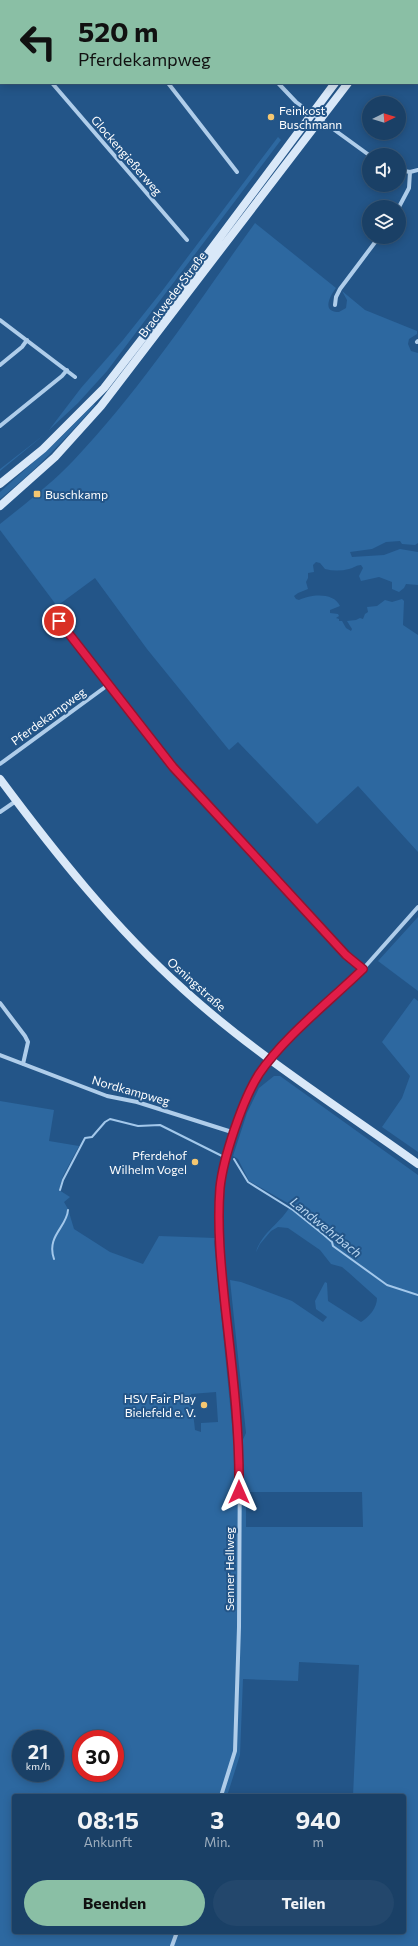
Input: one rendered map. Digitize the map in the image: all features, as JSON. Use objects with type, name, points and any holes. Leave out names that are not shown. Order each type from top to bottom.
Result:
[{"type":"main road","name":"Brackweder Straße","points":[[0,484],[43,448],[104,388],[200,264],[334,84]]},
{"type":"main road","name":"Brackweder Straße","points":[[0,506],[55,457],[101,406],[347,84]]},
{"type":"main road","name":"Osningstraße","points":[[0,779],[74,873],[140,947],[196,1001],[271,1059],[418,1164]]},
{"type":"street","name":"Glockengießerweg","points":[[53,84],[187,240]]},
{"type":"street","points":[[169,84],[237,172]]},
{"type":"street","points":[[279,84],[290,97],[362,151]]},
{"type":"street","points":[[406,171],[418,170]]},
{"type":"street","points":[[402,200],[409,188],[410,172]]},
{"type":"street","points":[[335,305],[336,297],[340,289],[374,244]]},
{"type":"street","points":[[0,320],[75,377]]},
{"type":"street","points":[[0,365],[22,347],[27,340]]},
{"type":"street","points":[[0,426],[62,376],[67,370]]},
{"type":"street","points":[[59,621],[108,685],[190,786],[346,955],[363,969]]},
{"type":"street","name":"Pferdekampweg","points":[[0,764],[108,685]]},
{"type":"street","points":[[0,812],[16,801]]},
{"type":"street","name":"Senner Hellweg","points":[[222,1794],[235,1751],[240,1446],[222,1275],[220,1207],[222,1176],[235,1133],[251,1090],[271,1059],[363,969],[418,907]]},
{"type":"street","points":[[0,1003],[28,1042],[23,1064]]},
{"type":"street","name":"Nordkampweg","points":[[0,1055],[107,1096],[137,1102],[235,1133]]},
{"type":"street","points":[[172,1946],[176,1934]]},
{"type":"shaded area","points":[[278,137],[281,140],[107,371],[78,403],[49,430],[81,388],[123,340],[162,291]]},
{"type":"shaded area","points":[[255,223],[336,288],[328,303],[330,309],[333,311],[339,312],[346,308],[347,300],[342,291],[365,310],[417,331],[417,334],[409,339],[408,344],[411,351],[418,353],[418,543],[415,545],[402,544],[400,541],[386,542],[372,549],[350,552],[352,557],[384,555],[400,549],[418,552],[418,585],[406,584],[399,592],[392,589],[392,582],[379,577],[361,581],[359,576],[363,568],[361,565],[346,570],[334,570],[325,569],[320,563],[316,562],[313,565],[314,572],[308,573],[306,582],[308,589],[294,596],[299,600],[310,596],[328,596],[333,598],[340,606],[330,610],[330,613],[338,614],[339,616],[336,618],[339,619],[339,621],[342,621],[346,628],[351,631],[352,629],[347,621],[360,618],[363,619],[365,614],[368,612],[367,607],[377,606],[385,600],[392,602],[402,599],[404,601],[403,625],[418,635],[418,852],[358,786],[317,824],[238,742],[229,750],[147,649],[95,578],[57,606],[0,530],[0,524],[56,478],[123,404],[168,345]]},
{"type":"shaded area","points":[[94,404],[95,405],[84,418],[50,454],[0,499],[0,492],[57,441]]},
{"type":"shaded area","points":[[45,434],[0,471],[0,469]]},
{"type":"shaded area","points":[[418,917],[418,991],[378,961]]},
{"type":"shaded area","points":[[414,998],[418,1001],[418,1152],[382,1127],[402,1098],[410,1076],[382,1042]]},
{"type":"shaded area","points":[[274,1076],[280,1076],[418,1175],[418,1946],[0,1946],[0,1101],[54,1110],[49,1141],[79,1146],[63,1176],[59,1190],[70,1197],[64,1202],[68,1209],[74,1229],[110,1252],[143,1264],[159,1236],[215,1238],[214,1242],[234,1445],[240,1446],[246,1433],[230,1280],[241,1282],[292,1301],[323,1322],[327,1317],[316,1309],[315,1301],[325,1282],[327,1283],[328,1301],[361,1322],[372,1312],[376,1305],[377,1298],[342,1267],[331,1264],[320,1250],[288,1228],[278,1227],[271,1231],[260,1244],[256,1252],[259,1245],[267,1233],[291,1205],[249,1181],[238,1159],[233,1156],[247,1113],[259,1088]],"holes":[[[216,1392],[218,1422],[201,1423],[201,1432],[195,1430],[191,1394]],[[246,1492],[362,1492],[363,1527],[246,1527]]]},
{"type":"waterway","name":"Landwehrbach","points":[[60,1190],[63,1180],[85,1138],[92,1137],[105,1122],[110,1119],[138,1126],[160,1125],[222,1156]]},
{"type":"waterway","name":"Landwehrbach","points":[[234,1159],[248,1182],[293,1210],[332,1242],[333,1246],[387,1285],[418,1295]]},
{"type":"waterway","name":"Landwehrbach","points":[[54,1259],[52,1251],[53,1244],[67,1216],[68,1210]]},
{"type":"place","name":"Feinkost Buschmann","points":[[271,117]]},
{"type":"place","name":"Buschkamp","points":[[37,494]]},
{"type":"place","name":"Pferdehof Wilhelm Vogel","points":[[195,1162]]},
{"type":"place","name":"HSV Fair Play Bielefeld e. V.","points":[[204,1405]]},
{"type":"route","points":[[59,621],[173,767],[346,955],[363,969],[279,1050],[260,1073],[239,1119],[222,1176],[220,1187],[220,1207],[222,1275],[240,1446],[239,1492]]}]
